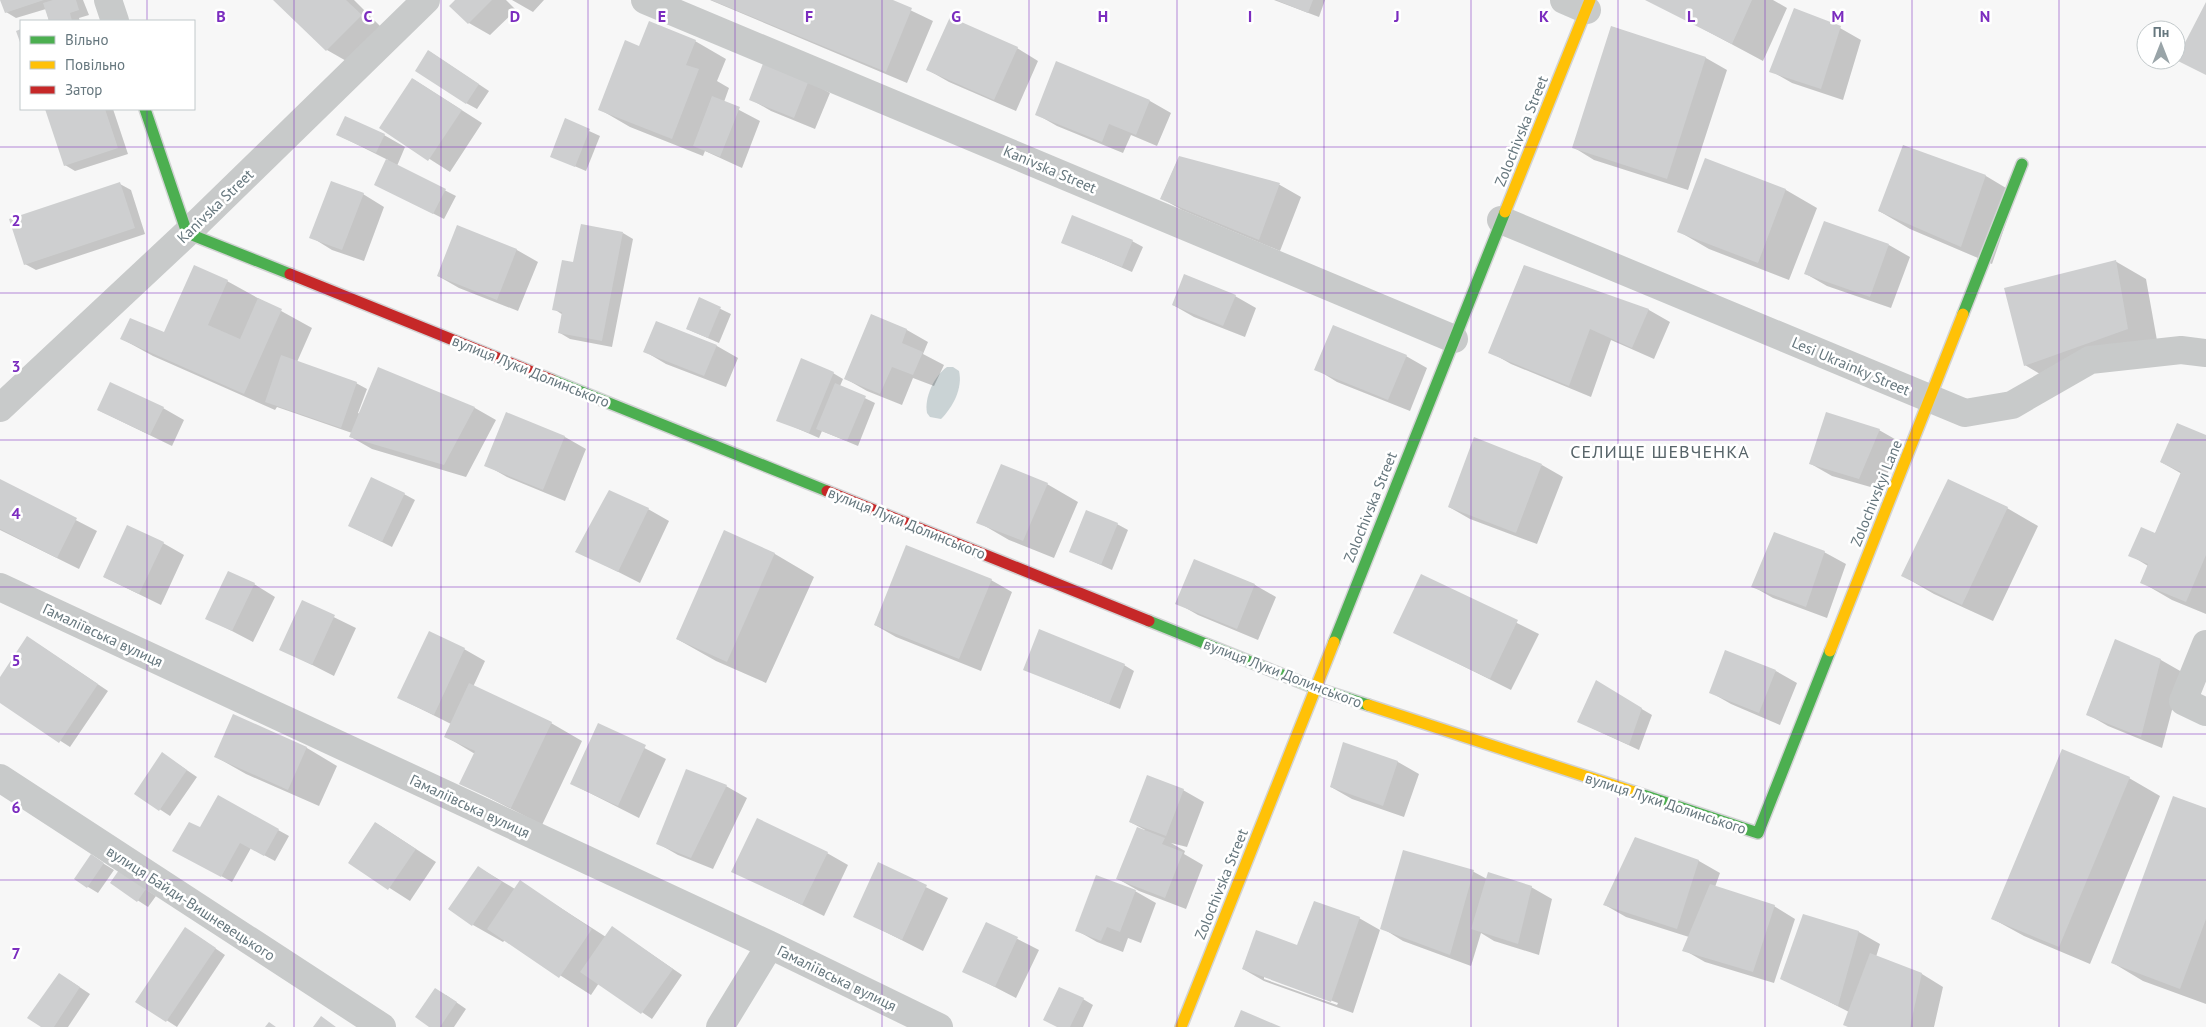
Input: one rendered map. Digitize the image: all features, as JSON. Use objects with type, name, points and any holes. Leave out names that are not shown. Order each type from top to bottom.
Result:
[{"type":"street","points":[[108,0],[115,20]]},
{"type":"street","name":"Kanivska Street","points":[[0,408],[188,233],[426,0]]},
{"type":"street","name":"Kanivska Street","points":[[645,0],[1454,339]]},
{"type":"street","name":"Zolochivska Street","points":[[1181,1027],[1502,220],[1580,3]]},
{"type":"street","points":[[145,110],[188,233]]},
{"type":"street","name":"Zolochivskyi Lane","points":[[1758,833],[2022,164]]},
{"type":"street","name":"Lesi Ukrainky Street","points":[[1502,220],[1965,413],[2012,405],[2090,360],[2181,350],[2206,353]]},
{"type":"street","name":"вулиця Луки Долинського","points":[[188,233],[1315,688],[1758,833]]},
{"type":"street","name":"Гамаліївська вулиця","points":[[0,588],[770,945],[939,1027]]},
{"type":"street","points":[[2206,644],[2183,701],[2206,712]]},
{"type":"street","name":"вулиця Байди-Вишневецького","points":[[0,778],[382,1027]]},
{"type":"street","points":[[720,1027],[770,945]]},
{"type":"shaded area","points":[[947,367],[953,367],[959,371],[960,384],[956,397],[941,419],[930,417],[926,407],[931,388],[938,376]]},
{"type":"building","points":[[0,0],[44,0],[5,13]]},
{"type":"building","points":[[53,0],[76,0],[79,10],[70,13],[72,20],[49,20],[43,3]]},
{"type":"building","points":[[273,0],[346,0],[362,15],[326,51]]},
{"type":"building","points":[[455,0],[492,0],[468,24],[449,6]]},
{"type":"building","points":[[711,0],[893,0],[912,8],[886,72]]},
{"type":"building","points":[[1276,0],[1313,0],[1308,13]]},
{"type":"building","points":[[1645,0],[1752,0],[1732,44]]},
{"type":"building","points":[[2206,2],[2206,75],[2186,65],[2186,41]]},
{"type":"building","points":[[1794,8],[1841,26],[1821,89],[1769,72]]},
{"type":"building","points":[[950,17],[1018,47],[994,100],[926,70]]},
{"type":"building","points":[[649,21],[696,40],[686,65],[699,69],[672,139],[598,110],[625,40],[639,46]]},
{"type":"building","points":[[1611,26],[1706,57],[1667,179],[1572,148]]},
{"type":"building","points":[[20,29],[20,42],[16,31]]},
{"type":"building","points":[[428,50],[479,84],[466,104],[415,71]]},
{"type":"building","points":[[764,61],[809,80],[794,118],[749,100]]},
{"type":"building","points":[[1056,61],[1150,100],[1136,135],[1109,124],[1102,142],[1035,115]]},
{"type":"building","points":[[412,78],[462,110],[428,161],[379,128]]},
{"type":"building","points":[[712,96],[740,107],[720,157],[693,146]]},
{"type":"building","points":[[45,110],[105,110],[118,148],[64,166]]},
{"type":"building","points":[[345,116],[385,134],[376,153],[336,135]]},
{"type":"building","points":[[565,118],[590,129],[575,167],[550,157]]},
{"type":"building","points":[[1903,145],[1986,175],[1961,247],[1878,211]]},
{"type":"building","points":[[1179,156],[1280,183],[1259,240],[1160,199]]},
{"type":"building","points":[[1705,158],[1786,189],[1758,263],[1677,232]]},
{"type":"building","points":[[386,159],[446,189],[433,214],[374,185]]},
{"type":"building","points":[[331,181],[364,193],[342,250],[309,238]]},
{"type":"building","points":[[120,182],[135,228],[24,265],[9,219]]},
{"type":"building","points":[[1072,215],[1133,240],[1122,267],[1061,243]]},
{"type":"building","points":[[1824,221],[1889,244],[1870,297],[1804,274]]},
{"type":"building","points":[[581,224],[623,232],[602,341],[558,333],[562,312],[552,310],[562,260],[573,262]]},
{"type":"building","points":[[457,225],[517,249],[497,300],[437,276]]},
{"type":"building","points":[[2116,260],[2128,329],[2024,366],[2004,288]]},
{"type":"building","points":[[194,265],[228,280],[208,325],[240,339],[258,298],[282,309],[244,394],[120,339],[130,318],[164,332]]},
{"type":"building","points":[[1524,265],[1649,309],[1632,348],[1590,329],[1569,386],[1488,353]]},
{"type":"building","points":[[1184,274],[1236,295],[1223,326],[1172,305]]},
{"type":"building","points":[[699,297],[721,307],[708,338],[686,329]]},
{"type":"building","points":[[871,314],[907,329],[902,343],[923,352],[913,375],[892,367],[880,394],[844,379]]},
{"type":"building","points":[[656,321],[717,345],[704,376],[643,352]]},
{"type":"building","points":[[1333,325],[1407,355],[1388,400],[1314,370]]},
{"type":"building","points":[[281,355],[357,382],[341,428],[265,402]]},
{"type":"building","points":[[801,358],[834,372],[809,433],[776,421]]},
{"type":"building","points":[[378,367],[475,407],[444,465],[349,437]]},
{"type":"building","points":[[110,382],[164,407],[150,435],[97,410]]},
{"type":"building","points":[[835,383],[866,396],[847,441],[816,429]]},
{"type":"building","points":[[506,412],[565,436],[543,490],[484,466]]},
{"type":"building","points":[[1826,412],[1880,429],[1859,479],[1809,464]]},
{"type":"building","points":[[2177,423],[2206,435],[2206,555],[2186,602],[2140,583],[2148,564],[2128,556],[2141,527],[2155,533],[2181,472],[2160,462]]},
{"type":"building","points":[[1474,437],[1542,464],[1516,533],[1448,507]]},
{"type":"building","points":[[1001,464],[1048,483],[1023,541],[976,523]]},
{"type":"building","points":[[371,477],[405,493],[382,542],[348,526]]},
{"type":"building","points":[[0,479],[77,518],[57,558],[0,529]]},
{"type":"building","points":[[1948,479],[2008,507],[1962,605],[1901,576]]},
{"type":"building","points":[[609,490],[649,508],[618,572],[575,552]]},
{"type":"building","points":[[1086,510],[1118,523],[1101,565],[1069,552]]},
{"type":"building","points":[[127,525],[164,542],[139,594],[103,577]]},
{"type":"building","points":[[724,530],[775,553],[727,662],[676,639]]},
{"type":"building","points":[[1774,532],[1825,551],[1806,607],[1751,587]]},
{"type":"building","points":[[906,545],[992,579],[959,659],[874,625]]},
{"type":"building","points":[[1194,559],[1255,584],[1237,629],[1175,604]]},
{"type":"building","points":[[228,571],[255,583],[232,631],[205,619]]},
{"type":"building","points":[[1421,574],[1518,620],[1490,679],[1393,633]]},
{"type":"building","points":[[302,600],[335,615],[312,665],[279,650]]},
{"type":"building","points":[[1039,629],[1125,664],[1109,704],[1023,670]]},
{"type":"building","points":[[429,631],[465,648],[434,715],[397,698]]},
{"type":"building","points":[[27,636],[98,684],[59,743],[0,703],[0,677]]},
{"type":"building","points":[[2115,639],[2161,659],[2141,737],[2086,715]]},
{"type":"building","points":[[1725,650],[1776,670],[1759,713],[1709,693]]},
{"type":"building","points":[[1596,680],[1642,708],[1629,745],[1577,722]]},
{"type":"building","points":[[469,683],[552,722],[511,808],[459,784],[475,751],[444,737]]},
{"type":"building","points":[[233,714],[307,747],[288,790],[214,757]]},
{"type":"building","points":[[598,723],[646,745],[618,806],[570,784]]},
{"type":"building","points":[[1343,742],[1398,761],[1383,806],[1330,787]]},
{"type":"building","points":[[2062,749],[2130,777],[2059,947],[1991,919]]},
{"type":"building","points":[[162,752],[187,770],[159,811],[134,794]]},
{"type":"building","points":[[686,769],[727,785],[691,858],[656,844]]},
{"type":"building","points":[[1147,775],[1184,789],[1166,836],[1129,822]]},
{"type":"building","points":[[218,795],[279,829],[264,856],[240,843],[221,877],[172,851],[189,822],[200,827]]},
{"type":"building","points":[[2173,796],[2206,808],[2206,919],[2180,989],[2111,963]]},
{"type":"building","points":[[757,818],[828,852],[802,905],[731,872]]},
{"type":"building","points":[[375,822],[416,849],[388,890],[348,863]]},
{"type":"building","points":[[1137,827],[1165,838],[1162,844],[1183,852],[1165,898],[1116,879]]},
{"type":"building","points":[[1635,837],[1699,860],[1677,929],[1603,905]]},
{"type":"building","points":[[1403,850],[1474,870],[1450,955],[1380,929]]},
{"type":"building","points":[[91,854],[104,863],[87,888],[74,879]]},
{"type":"building","points":[[878,862],[927,885],[902,940],[853,917]]},
{"type":"building","points":[[478,866],[502,882],[472,926],[448,909]]},
{"type":"building","points":[[119,870],[146,889],[137,902],[110,883]]},
{"type":"building","points":[[1488,872],[1532,886],[1518,944],[1471,929]]},
{"type":"building","points":[[1096,875],[1136,890],[1120,932],[1107,927],[1101,941],[1075,931]]},
{"type":"building","points":[[520,880],[592,929],[559,978],[487,929]]},
{"type":"building","points":[[1710,884],[1775,905],[1753,972],[1682,951]]},
{"type":"building","points":[[1314,901],[1360,917],[1331,1002],[1242,969],[1256,930],[1297,945]]},
{"type":"building","points":[[1803,914],[1859,931],[1838,1006],[1780,979]]},
{"type":"building","points":[[986,922],[1018,937],[995,987],[962,972]]},
{"type":"building","points":[[612,926],[673,969],[641,1014],[580,972]]},
{"type":"building","points":[[185,927],[216,948],[166,1022],[135,1002]]},
{"type":"building","points":[[1870,953],[1922,973],[1910,1027],[1848,1027],[1843,1025]]},
{"type":"building","points":[[59,973],[80,987],[54,1027],[41,1027],[27,1018]]},
{"type":"building","points":[[1059,987],[1084,998],[1070,1027],[1057,1027],[1043,1020]]},
{"type":"building","points":[[435,988],[457,1002],[440,1027],[429,1027],[415,1017]]},
{"type":"building","points":[[1241,1010],[1281,1027],[1234,1027]]},
{"type":"building","points":[[321,1016],[336,1027],[313,1027]]},
{"type":"building","points":[[269,1022],[276,1027],[265,1027]]},
{"type":"traffic: fast","points":[[145,110],[187,233],[290,274]]},
{"type":"traffic: fast","points":[[1963,314],[2022,164]]},
{"type":"traffic: fast","points":[[1334,642],[1505,212]]},
{"type":"traffic: fast","points":[[552,380],[827,491]]},
{"type":"traffic: fast","points":[[1149,621],[1315,688],[1368,705]]},
{"type":"traffic: fast","points":[[1634,792],[1758,833],[1830,651]]},
{"type":"traffic: slow","points":[[1505,212],[1590,0]]},
{"type":"traffic: slow","points":[[1830,651],[1963,314]]},
{"type":"traffic: slow","points":[[1181,1027],[1334,642]]},
{"type":"traffic: slow","points":[[1368,705],[1634,792]]},
{"type":"traffic: jam","points":[[290,274],[552,380]]},
{"type":"traffic: jam","points":[[827,491],[1149,621]]},
{"type":"district","name":"СЕЛИЩЕ ШЕВЧЕНКА","points":[[1660,451]]}]
